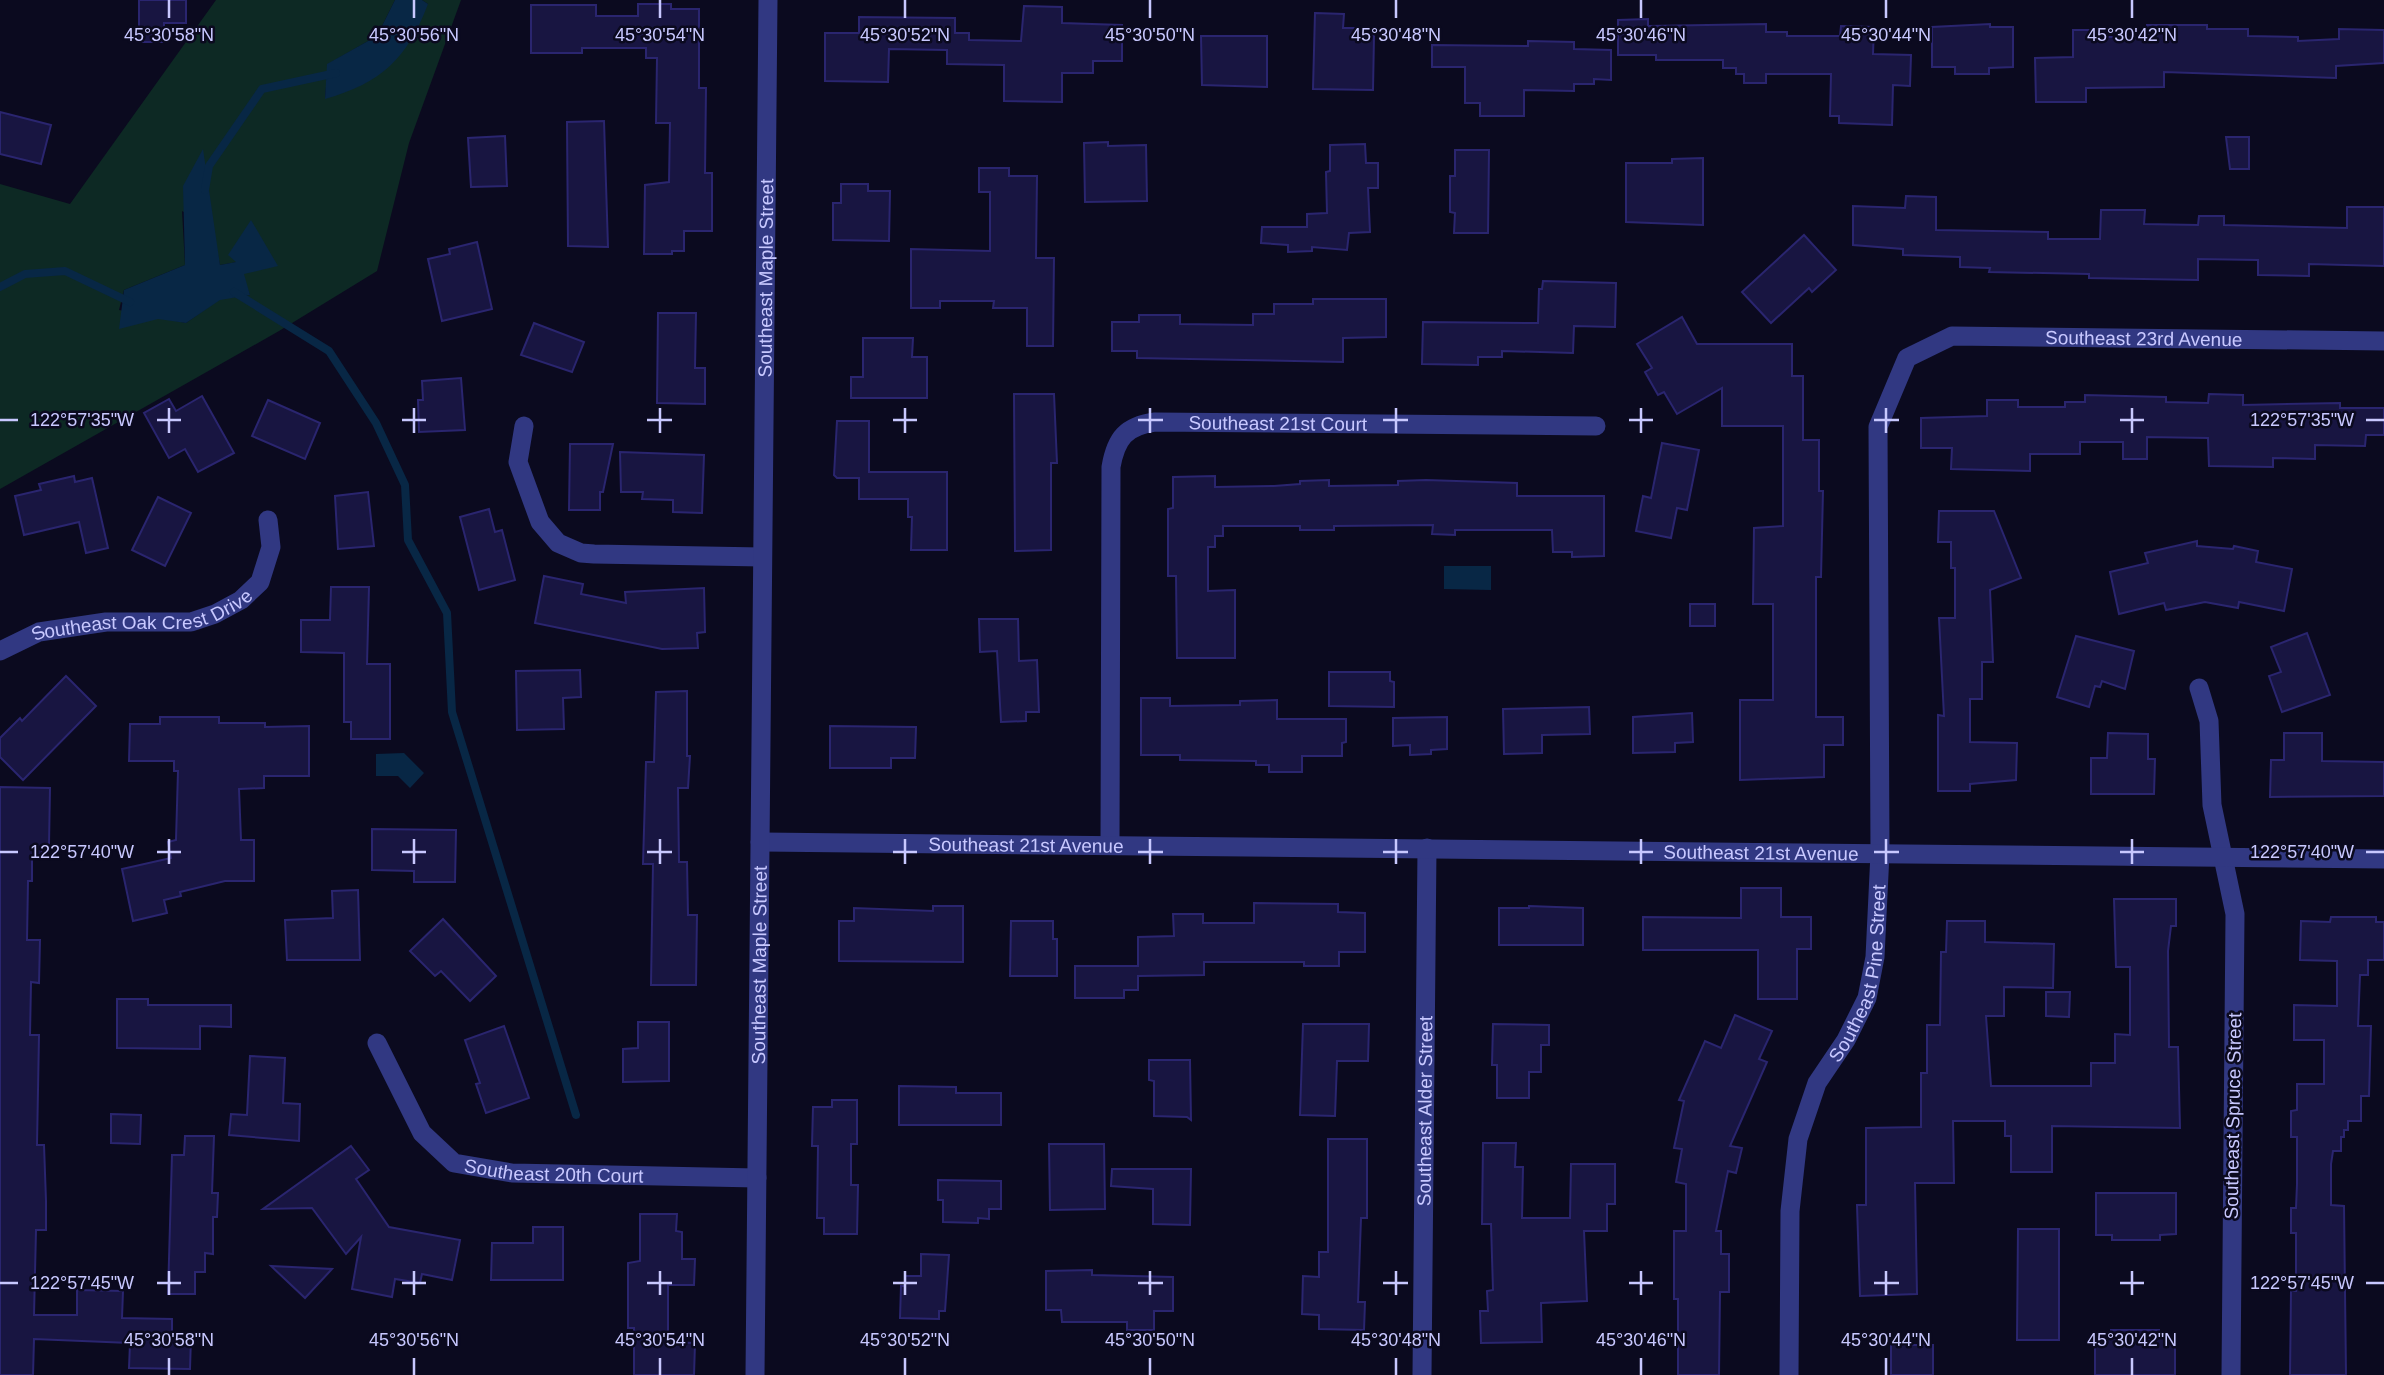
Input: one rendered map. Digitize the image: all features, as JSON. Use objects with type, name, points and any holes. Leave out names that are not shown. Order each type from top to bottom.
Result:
[{"type":"street","name":"Southeast Maple Street","points":[[755,1375],[768,0]]},
{"type":"street","name":"Southeast 23rd Avenue","points":[[1907,358],[1952,336],[2384,341]]},
{"type":"street","name":"Southeast Pine Street","points":[[1789,1375],[1790,1211],[1798,1139],[1817,1083],[1846,1040],[1867,998],[1875,957],[1880,853],[1878,427],[1907,358]]},
{"type":"street","name":"Southeast 21st Court","points":[[1110,844],[1111,467],[1114,449],[1124,432],[1137,424],[1155,422],[1596,426]]},
{"type":"street","points":[[524,426],[520,468],[540,522],[558,543],[581,553],[594,554],[762,557]]},
{"type":"street","name":"Southeast Oak Crest Drive","points":[[0,651],[40,632],[106,622],[191,622],[215,614],[241,600],[260,582],[271,547],[268,520]]},
{"type":"street","name":"Southeast Spruce Street","points":[[2199,688],[2209,720],[2212,805],[2235,914],[2231,1375]]},
{"type":"street","name":"Southeast 21st Avenue","points":[[760,842],[2384,859]]},
{"type":"street","name":"Southeast Alder Street","points":[[1422,1375],[1427,848]]},
{"type":"street","name":"Southeast 20th Court","points":[[377,1043],[422,1133],[454,1163],[512,1173],[757,1178]]},
{"type":"green space","points":[[216,0],[395,0],[377,36],[328,64],[325,98],[428,4],[422,0],[461,0],[409,143],[377,271],[279,331],[0,489],[0,184],[70,204]],"holes":[[[182,211],[213,230],[220,265],[237,262],[250,295],[220,299],[186,323],[119,310],[124,290],[185,265]]]},
{"type":"water","points":[[395,0],[422,0],[428,4],[411,40],[390,66],[377,76],[345,93],[325,99],[327,64],[377,36]]},
{"type":"water","points":[[203,149],[220,265],[236,262],[228,255],[251,220],[278,266],[244,274],[250,295],[220,300],[186,323],[158,319],[119,329],[124,290],[185,265],[183,186]]},
{"type":"water","points":[[1444,566],[1491,566],[1491,590],[1444,589]]},
{"type":"water","points":[[404,753],[424,773],[410,788],[398,776],[376,776],[376,754]]},
{"type":"building","points":[[139,0],[186,0],[186,23],[164,23],[164,42],[139,42]]},
{"type":"building","points":[[638,4],[671,4],[671,9],[699,9],[699,88],[706,88],[705,173],[712,173],[712,231],[684,231],[684,251],[672,251],[672,254],[644,254],[645,185],[669,182],[670,123],[656,123],[657,58],[646,58],[646,48],[582,48],[582,53],[531,53],[531,5],[596,5],[596,16],[638,16]]},
{"type":"building","points":[[1024,6],[1062,7],[1062,23],[1122,25],[1122,61],[1093,61],[1093,73],[1062,73],[1062,102],[1004,101],[1004,65],[947,64],[947,50],[889,49],[888,82],[825,81],[825,33],[859,33],[859,17],[955,18],[955,33],[969,33],[969,40],[1021,41]]},
{"type":"building","points":[[1315,13],[1344,14],[1343,28],[1369,28],[1374,36],[1373,90],[1313,89]]},
{"type":"building","points":[[1648,19],[1648,26],[1766,24],[1766,32],[1787,32],[1787,36],[1840,36],[1841,26],[1874,27],[1873,54],[1911,55],[1910,86],[1893,85],[1892,125],[1839,123],[1839,116],[1830,116],[1831,74],[1766,74],[1766,83],[1744,83],[1744,74],[1736,74],[1736,68],[1723,68],[1723,60],[1656,60],[1656,55],[1618,55],[1618,20]]},
{"type":"building","points":[[1990,24],[1990,27],[2013,27],[2013,67],[1989,68],[1989,74],[1955,74],[1955,67],[1932,67],[1932,27]]},
{"type":"building","points":[[2147,25],[2207,25],[2207,29],[2248,29],[2248,36],[2298,37],[2298,41],[2339,39],[2339,29],[2384,30],[2384,63],[2336,66],[2336,78],[2164,72],[2164,87],[2086,88],[2086,102],[2036,102],[2035,58],[2073,57],[2073,30],[2105,30],[2105,37],[2147,37]]},
{"type":"building","points":[[1201,36],[1267,36],[1267,87],[1202,85]]},
{"type":"building","points":[[1528,41],[1574,42],[1574,49],[1611,50],[1611,80],[1594,79],[1594,84],[1574,84],[1574,91],[1524,90],[1524,116],[1480,116],[1480,103],[1465,103],[1465,67],[1432,67],[1432,45],[1528,46]]},
{"type":"building","points":[[0,112],[51,125],[41,164],[0,154]]},
{"type":"building","points":[[604,121],[608,247],[568,246],[567,122]]},
{"type":"building","points":[[505,136],[507,186],[471,187],[468,138]]},
{"type":"building","points":[[2226,137],[2249,137],[2249,169],[2230,169]]},
{"type":"building","points":[[1108,142],[1108,146],[1146,145],[1147,201],[1085,202],[1084,143]]},
{"type":"building","points":[[1365,144],[1366,163],[1378,163],[1378,188],[1368,188],[1370,232],[1349,233],[1347,250],[1312,247],[1312,251],[1288,252],[1288,245],[1261,243],[1262,227],[1307,227],[1307,214],[1327,213],[1326,172],[1330,171],[1330,145]]},
{"type":"building","points":[[1455,150],[1489,150],[1488,233],[1454,233],[1455,213],[1450,212],[1450,176],[1455,176]]},
{"type":"building","points":[[1703,158],[1703,225],[1626,222],[1626,163],[1672,163],[1672,159]]},
{"type":"building","points":[[979,168],[1009,168],[1009,176],[1037,176],[1036,258],[1054,258],[1053,346],[1027,346],[1027,308],[993,308],[994,301],[940,301],[940,308],[911,308],[911,249],[990,251],[990,192],[979,192]]},
{"type":"building","points":[[841,184],[868,184],[868,191],[890,191],[889,241],[833,240],[833,203],[841,203]]},
{"type":"building","points":[[1906,196],[1936,197],[1936,230],[2048,232],[2048,239],[2100,239],[2101,210],[2145,210],[2144,224],[2198,225],[2199,216],[2224,216],[2224,225],[2347,228],[2347,207],[2384,207],[2384,266],[2309,264],[2309,276],[2258,275],[2258,260],[2198,259],[2198,280],[2089,278],[2089,274],[1989,272],[1990,268],[1960,267],[1960,257],[1903,255],[1903,249],[1853,245],[1853,206],[1905,208]]},
{"type":"building","points":[[1804,235],[1836,270],[1812,292],[1809,288],[1771,323],[1742,292]]},
{"type":"building","points":[[477,242],[492,309],[442,321],[428,259],[450,254],[449,249]]},
{"type":"building","points":[[1543,281],[1616,283],[1615,327],[1574,326],[1573,353],[1502,351],[1502,357],[1478,357],[1478,365],[1422,364],[1423,322],[1538,323],[1539,289],[1542,289]]},
{"type":"building","points":[[1313,299],[1386,299],[1386,337],[1343,338],[1343,362],[1137,358],[1137,351],[1112,351],[1112,322],[1139,322],[1139,315],[1180,315],[1180,324],[1253,325],[1253,314],[1274,314],[1274,304],[1313,304]]},
{"type":"building","points":[[658,313],[696,313],[695,368],[705,368],[705,404],[657,403]]},
{"type":"building","points":[[1682,317],[1697,344],[1792,344],[1792,376],[1803,376],[1803,440],[1819,440],[1819,491],[1823,491],[1821,577],[1816,577],[1816,717],[1843,717],[1843,745],[1824,745],[1824,777],[1740,780],[1740,700],[1773,700],[1773,604],[1753,604],[1754,528],[1783,526],[1783,426],[1722,426],[1722,388],[1677,414],[1664,392],[1658,395],[1645,372],[1652,368],[1637,344]]},
{"type":"building","points":[[534,323],[584,342],[572,372],[521,355]]},
{"type":"building","points":[[863,338],[913,338],[912,357],[927,357],[927,398],[851,398],[851,377],[863,377]]},
{"type":"building","points":[[461,378],[465,430],[419,432],[418,400],[423,400],[422,381]]},
{"type":"building","points":[[1014,394],[1054,394],[1057,463],[1051,463],[1051,550],[1015,551]]},
{"type":"building","points":[[2209,394],[2243,395],[2243,405],[2340,403],[2340,408],[2384,408],[2384,435],[2366,435],[2365,446],[2315,445],[2315,459],[2273,458],[2273,467],[2209,466],[2208,438],[2147,437],[2147,459],[2123,459],[2123,442],[2080,442],[2080,454],[2030,454],[2030,471],[1951,469],[1952,448],[1921,448],[1921,418],[1987,416],[1987,400],[2018,400],[2018,407],[2065,407],[2065,402],[2085,402],[2085,395],[2166,397],[2166,402],[2208,403]]},
{"type":"building","points":[[202,396],[234,453],[198,472],[185,449],[169,458],[144,413],[169,399],[176,411]]},
{"type":"building","points":[[268,400],[320,423],[305,459],[252,436]]},
{"type":"building","points":[[837,421],[869,421],[869,472],[947,472],[947,550],[911,550],[912,517],[908,517],[908,499],[859,499],[859,478],[837,478],[834,475]]},
{"type":"building","points":[[1662,443],[1699,450],[1687,510],[1677,508],[1671,538],[1636,531],[1643,496],[1651,498]]},
{"type":"building","points":[[570,444],[613,444],[603,492],[600,492],[600,510],[569,510]]},
{"type":"building","points":[[620,452],[704,455],[702,513],[673,512],[673,500],[642,499],[643,492],[621,492]]},
{"type":"building","points":[[74,476],[75,482],[92,478],[108,548],[86,553],[79,522],[24,535],[15,496],[41,490],[39,484]]},
{"type":"building","points":[[1215,476],[1215,487],[1274,486],[1300,484],[1300,481],[1329,480],[1329,486],[1398,485],[1398,481],[1426,480],[1517,483],[1517,496],[1604,496],[1604,556],[1572,557],[1572,552],[1553,552],[1552,530],[1455,530],[1455,535],[1432,534],[1433,525],[1334,526],[1334,530],[1300,530],[1300,526],[1223,526],[1223,536],[1215,536],[1215,547],[1208,547],[1208,591],[1235,590],[1235,658],[1177,658],[1176,576],[1168,576],[1168,509],[1173,508],[1173,477]]},
{"type":"building","points":[[368,492],[374,546],[338,549],[335,496]]},
{"type":"building","points":[[158,497],[191,513],[165,566],[132,550]]},
{"type":"building","points":[[489,509],[495,532],[502,530],[515,580],[479,590],[460,517]]},
{"type":"building","points":[[1939,511],[1994,511],[2021,578],[1990,590],[1993,662],[1982,662],[1982,699],[1970,699],[1970,742],[2017,743],[2016,780],[1970,784],[1970,791],[1938,791],[1938,715],[1944,716],[1939,618],[1955,618],[1955,568],[1951,568],[1951,542],[1938,542]]},
{"type":"building","points":[[2197,541],[2197,546],[2233,549],[2234,546],[2258,551],[2256,562],[2292,569],[2284,611],[2239,602],[2238,608],[2205,602],[2166,610],[2164,603],[2119,614],[2110,572],[2148,563],[2145,553]]},
{"type":"building","points":[[544,576],[583,584],[581,594],[626,603],[625,592],[704,588],[705,632],[697,633],[698,648],[662,649],[535,623]]},
{"type":"building","points":[[331,587],[369,587],[367,664],[390,664],[390,739],[351,739],[351,722],[344,722],[344,653],[301,652],[301,620],[330,620]]},
{"type":"building","points":[[1690,604],[1715,604],[1715,626],[1690,626]]},
{"type":"building","points":[[979,619],[1018,619],[1019,661],[1037,660],[1039,712],[1026,712],[1026,721],[1001,722],[997,651],[980,652]]},
{"type":"building","points":[[2307,633],[2330,695],[2282,712],[2269,676],[2281,672],[2271,647]]},
{"type":"building","points":[[2076,636],[2134,651],[2125,689],[2102,681],[2100,687],[2095,686],[2089,707],[2057,697]]},
{"type":"building","points":[[580,670],[581,697],[563,698],[564,729],[517,730],[516,671]]},
{"type":"building","points":[[1329,672],[1390,672],[1390,681],[1394,682],[1394,707],[1329,706]]},
{"type":"building","points":[[66,676],[96,706],[23,780],[0,757],[0,738],[20,718],[22,721]]},
{"type":"building","points":[[687,691],[687,756],[690,756],[688,788],[678,788],[679,862],[687,862],[688,915],[697,915],[696,985],[651,985],[653,864],[643,864],[646,762],[654,762],[656,692]]},
{"type":"building","points":[[1141,698],[1170,698],[1170,706],[1240,705],[1240,701],[1277,700],[1277,719],[1346,719],[1346,742],[1342,743],[1342,756],[1302,756],[1302,772],[1269,772],[1269,765],[1256,765],[1256,761],[1180,760],[1180,755],[1141,755]]},
{"type":"building","points":[[1589,707],[1590,734],[1542,735],[1542,753],[1504,754],[1503,709]]},
{"type":"building","points":[[1692,713],[1693,742],[1675,743],[1675,752],[1633,753],[1633,717]]},
{"type":"building","points":[[160,717],[219,717],[219,723],[265,723],[265,727],[309,726],[309,776],[264,776],[264,788],[239,789],[241,840],[254,840],[254,881],[225,881],[180,892],[181,896],[164,900],[167,913],[133,921],[122,869],[171,858],[168,842],[176,840],[178,771],[174,771],[174,761],[129,761],[130,724],[160,724]]},
{"type":"building","points":[[1447,717],[1447,749],[1431,750],[1431,754],[1410,755],[1410,745],[1393,746],[1393,718]]},
{"type":"building","points":[[830,726],[916,727],[915,758],[891,758],[891,768],[830,768]]},
{"type":"building","points":[[2108,733],[2148,734],[2148,759],[2155,759],[2154,794],[2091,794],[2091,758],[2107,758]]},
{"type":"building","points":[[2284,733],[2322,733],[2322,761],[2384,762],[2384,796],[2270,797],[2271,760],[2284,760]]},
{"type":"building","points":[[0,787],[50,788],[49,845],[42,845],[42,855],[32,855],[32,881],[28,881],[27,940],[40,940],[39,983],[31,982],[30,1035],[39,1035],[37,1145],[44,1145],[46,1201],[46,1230],[36,1230],[34,1315],[77,1315],[77,1290],[123,1291],[122,1318],[172,1319],[172,1337],[191,1337],[190,1369],[129,1368],[130,1343],[34,1339],[33,1375],[0,1375]]},
{"type":"building","points":[[372,829],[456,830],[455,882],[414,882],[414,871],[372,870]]},
{"type":"building","points":[[1741,888],[1781,888],[1781,917],[1811,917],[1811,949],[1797,949],[1797,999],[1758,999],[1758,950],[1643,950],[1643,917],[1741,918]]},
{"type":"building","points":[[358,890],[360,960],[287,960],[285,920],[333,918],[332,891]]},
{"type":"building","points":[[2114,899],[2176,899],[2176,926],[2171,926],[2168,951],[2169,1047],[2178,1047],[2180,1128],[2052,1126],[2052,1172],[2011,1172],[2011,1136],[2005,1136],[2005,1121],[1953,1121],[1954,1183],[1915,1183],[1917,1294],[1860,1296],[1857,1205],[1866,1205],[1866,1128],[1921,1127],[1921,1073],[1927,1073],[1927,1025],[1940,1025],[1941,952],[1946,952],[1947,921],[1985,921],[1985,942],[2054,944],[2053,988],[2004,987],[2004,1016],[1986,1016],[1991,1086],[2091,1086],[2091,1063],[2115,1063],[2115,1034],[2130,1035],[2130,967],[2116,967]]},
{"type":"building","points":[[1254,903],[1338,904],[1338,912],[1365,913],[1365,952],[1339,952],[1339,966],[1304,966],[1304,962],[1204,962],[1204,975],[1138,976],[1138,990],[1124,990],[1124,998],[1075,998],[1075,966],[1138,966],[1138,937],[1174,936],[1173,914],[1203,914],[1203,923],[1254,923]]},
{"type":"building","points":[[933,906],[963,906],[963,962],[839,961],[839,921],[854,921],[854,908],[933,911]]},
{"type":"building","points":[[1499,908],[1583,908],[1583,945],[1499,945]]},
{"type":"building","points":[[2331,917],[2376,917],[2376,922],[2384,922],[2384,960],[2368,960],[2368,975],[2360,975],[2358,1026],[2371,1026],[2369,1096],[2361,1096],[2361,1121],[2348,1121],[2348,1130],[2344,1130],[2344,1137],[2341,1137],[2341,1151],[2333,1151],[2331,1164],[2331,1205],[2344,1206],[2346,1375],[2290,1375],[2291,1291],[2296,1291],[2296,1233],[2291,1233],[2291,1208],[2296,1208],[2297,1184],[2297,1137],[2291,1137],[2291,1111],[2297,1110],[2297,1084],[2324,1084],[2324,1040],[2294,1040],[2294,1005],[2337,1006],[2337,961],[2300,960],[2301,921],[2330,922]]},
{"type":"building","points":[[443,919],[496,976],[470,1001],[441,971],[435,976],[410,951]]},
{"type":"building","points":[[1011,921],[1053,921],[1053,939],[1057,939],[1057,976],[1010,976]]},
{"type":"building","points":[[2046,992],[2070,992],[2069,1017],[2046,1016]]},
{"type":"building","points":[[117,999],[148,999],[148,1005],[231,1005],[231,1027],[200,1026],[200,1049],[117,1048]]},
{"type":"building","points":[[1735,1015],[1772,1031],[1759,1059],[1767,1062],[1730,1146],[1742,1148],[1736,1173],[1728,1171],[1716,1231],[1721,1231],[1721,1254],[1729,1254],[1729,1292],[1720,1292],[1719,1375],[1678,1375],[1678,1299],[1674,1299],[1674,1231],[1686,1231],[1686,1184],[1676,1182],[1682,1149],[1674,1148],[1684,1101],[1679,1100],[1705,1041],[1721,1048]]},
{"type":"building","points":[[638,1022],[669,1022],[669,1081],[623,1082],[623,1049],[638,1048]]},
{"type":"building","points":[[1303,1024],[1369,1024],[1368,1061],[1337,1061],[1335,1116],[1300,1115]]},
{"type":"building","points":[[1493,1024],[1549,1025],[1549,1045],[1541,1045],[1541,1072],[1529,1072],[1529,1098],[1497,1098],[1497,1065],[1492,1065]]},
{"type":"building","points":[[504,1026],[529,1098],[486,1113],[476,1084],[480,1083],[465,1040]]},
{"type":"building","points":[[250,1056],[285,1058],[283,1103],[300,1104],[299,1141],[229,1135],[231,1114],[247,1115]]},
{"type":"building","points":[[1149,1060],[1190,1060],[1191,1120],[1187,1117],[1154,1116],[1154,1081],[1149,1080]]},
{"type":"building","points":[[899,1086],[956,1087],[956,1093],[1001,1093],[1001,1125],[899,1125]]},
{"type":"building","points":[[832,1100],[857,1100],[857,1144],[851,1144],[851,1185],[858,1185],[857,1234],[824,1234],[824,1218],[817,1218],[818,1146],[812,1146],[813,1107],[832,1107]]},
{"type":"building","points":[[111,1114],[141,1115],[140,1144],[111,1143]]},
{"type":"building","points":[[185,1136],[214,1136],[212,1193],[218,1193],[217,1217],[213,1217],[213,1254],[205,1253],[205,1272],[195,1272],[195,1294],[168,1294],[172,1155],[184,1155]]},
{"type":"building","points":[[1328,1139],[1367,1139],[1367,1218],[1361,1218],[1358,1302],[1365,1302],[1364,1330],[1319,1329],[1319,1315],[1302,1314],[1303,1276],[1319,1277],[1319,1252],[1328,1252]]},
{"type":"building","points":[[1483,1143],[1516,1143],[1515,1167],[1523,1167],[1522,1218],[1570,1218],[1571,1164],[1615,1164],[1615,1204],[1607,1204],[1607,1231],[1584,1231],[1587,1301],[1541,1303],[1542,1342],[1481,1343],[1480,1311],[1488,1311],[1487,1291],[1493,1290],[1491,1224],[1482,1224]]},
{"type":"building","points":[[1049,1144],[1104,1144],[1105,1209],[1050,1210]]},
{"type":"building","points":[[351,1146],[369,1170],[356,1179],[389,1227],[460,1240],[452,1280],[422,1274],[420,1283],[395,1279],[392,1297],[352,1289],[361,1237],[346,1254],[312,1208],[263,1209]]},
{"type":"building","points":[[1112,1169],[1191,1169],[1190,1225],[1153,1224],[1153,1189],[1111,1186]]},
{"type":"building","points":[[938,1180],[1001,1181],[1001,1209],[989,1209],[989,1219],[978,1218],[978,1223],[943,1222],[943,1200],[938,1200]]},
{"type":"building","points":[[2096,1193],[2176,1193],[2176,1234],[2160,1235],[2160,1240],[2112,1240],[2112,1235],[2096,1235]]},
{"type":"building","points":[[640,1214],[677,1214],[676,1231],[682,1232],[682,1259],[695,1259],[694,1285],[668,1285],[668,1342],[695,1343],[694,1375],[634,1375],[634,1328],[628,1328],[628,1263],[640,1261]]},
{"type":"building","points":[[533,1227],[563,1227],[563,1280],[491,1280],[492,1243],[533,1243]]},
{"type":"building","points":[[2018,1229],[2059,1229],[2059,1340],[2017,1340]]},
{"type":"building","points":[[921,1254],[949,1255],[945,1311],[939,1311],[939,1319],[900,1318],[901,1286],[905,1286],[905,1276],[921,1276]]},
{"type":"building","points":[[271,1266],[332,1269],[305,1298]]},
{"type":"building","points":[[1092,1270],[1092,1275],[1173,1277],[1173,1311],[1154,1311],[1154,1330],[1127,1330],[1127,1322],[1062,1322],[1061,1310],[1046,1310],[1046,1271]]},
{"type":"building","points":[[2111,1330],[2159,1330],[2159,1336],[2175,1336],[2175,1375],[2095,1375],[2095,1335],[2111,1335]]},
{"type":"building","points":[[1891,1345],[1933,1345],[1933,1375],[1891,1375]]},
{"type":"waterway","points":[[205,190],[209,166],[262,89],[336,73]]},
{"type":"waterway","points":[[0,287],[25,274],[65,271],[130,302]]},
{"type":"waterway","points":[[234,292],[329,351],[376,423],[405,485],[408,540],[447,613],[452,712],[576,1115]]}]
